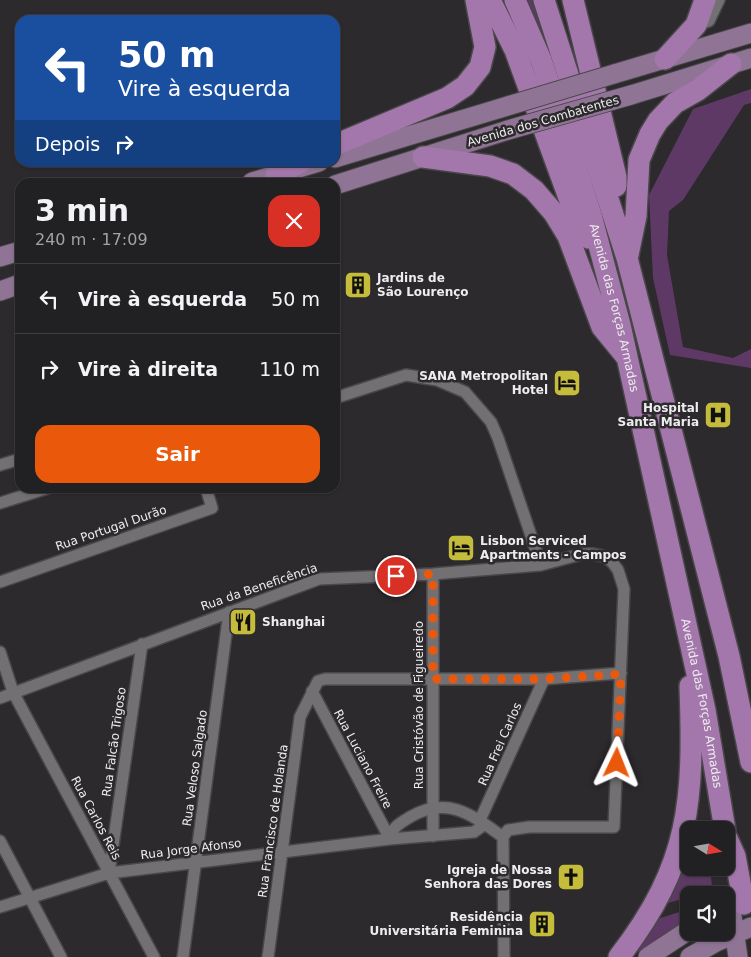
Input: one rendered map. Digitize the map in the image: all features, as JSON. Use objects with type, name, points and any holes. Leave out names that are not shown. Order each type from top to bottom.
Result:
[{"type":"highway","points":[[340,143],[447,98],[465,86],[480,68],[484,48],[476,0]]},
{"type":"highway","points":[[490,0],[515,50],[580,228],[602,256]]},
{"type":"highway","name":"Avenida das Forças Armadas","points":[[515,0],[548,79],[602,256],[627,357],[706,710],[724,821]]},
{"type":"highway","name":"Avenida das Forças Armadas","points":[[544,0],[627,258],[729,656],[751,762]]},
{"type":"highway","points":[[573,0],[616,177],[616,221]]},
{"type":"highway","points":[[665,59],[696,25],[705,0]]},
{"type":"highway","points":[[627,258],[636,216],[639,160],[646,140],[658,122],[675,103],[741,61]]},
{"type":"highway","points":[[423,157],[490,166],[513,174],[534,190],[562,224],[576,252],[602,327],[627,357]]},
{"type":"highway","points":[[276,175],[291,167]]},
{"type":"highway","points":[[618,957],[650,913],[662,890],[676,856],[685,823],[692,780],[689,631]]},
{"type":"highway","points":[[729,656],[751,714]]},
{"type":"highway","points":[[735,856],[741,909]]},
{"type":"highway","points":[[727,876],[741,909]]},
{"type":"main road","name":"Avenida dos Combatentes","points":[[340,156],[751,33]]},
{"type":"main road","name":"Avenida dos Combatentes","points":[[340,183],[508,130],[741,61]]},
{"type":"main road","points":[[266,178],[302,167]]},
{"type":"main road","points":[[0,257],[15,252]]},
{"type":"main road","points":[[0,291],[15,286]]},
{"type":"main road","points":[[738,957],[743,930],[741,909]]},
{"type":"main road","points":[[690,957],[743,930]]},
{"type":"main road","points":[[648,957],[680,936]]},
{"type":"street","points":[[696,25],[710,22],[719,0]]},
{"type":"street","points":[[0,299],[15,295]]},
{"type":"street","points":[[340,396],[406,375],[437,380],[465,392],[491,422],[541,565]]},
{"type":"street","points":[[0,465],[15,460]]},
{"type":"street","points":[[3,500],[29,493]]},
{"type":"street","name":"Rua Portugal Durão","points":[[0,582],[212,508],[208,493]]},
{"type":"street","name":"Rua da Beneficência","points":[[0,698],[319,578],[433,574],[541,565],[582,554],[603,556],[618,570],[624,589],[614,827],[515,828],[508,830],[503,837]]},
{"type":"street","name":"Rua Cristóvão de Figueiredo","points":[[433,574],[433,836]]},
{"type":"street","name":"Rua Veloso Salgado","points":[[184,957],[230,612]]},
{"type":"street","name":"Rua Falcão Trigoso","points":[[109,872],[142,644]]},
{"type":"street","name":"Rua Carlos Reis","points":[[0,652],[13,692],[154,957]]},
{"type":"street","points":[[312,692],[315,684],[322,679],[544,679],[621,674]]},
{"type":"street","name":"Rua Frei Carlos","points":[[480,820],[544,679]]},
{"type":"street","name":"Rua Luciano Freire","points":[[312,692],[390,839]]},
{"type":"street","name":"Rua Francisco de Holanda","points":[[268,957],[300,717],[312,692]]},
{"type":"street","points":[[390,839],[391,832],[399,824],[419,812],[433,808],[456,809],[472,815],[503,837],[504,957]]},
{"type":"street","name":"Rua Jorge Afonso","points":[[0,907],[109,872],[390,839],[474,832],[481,827],[480,820]]},
{"type":"street","points":[[0,841],[61,957]]},
{"type":"shaded area","points":[[526,0],[534,0],[546,31],[541,34]]},
{"type":"shaded area","points":[[751,89],[751,103],[744,105],[683,200],[669,211],[667,255],[683,347],[733,358],[751,349],[751,368],[670,355],[653,278],[649,195],[693,109]]},
{"type":"shaded area","points":[[680,854],[680,876],[711,876],[712,886],[680,886],[680,900],[661,905]]},
{"type":"shaded area","points":[[680,912],[680,926],[633,955],[654,920]]},
{"type":"place","name":"Jardins de São Lourenço","points":[[358,285]]},
{"type":"place","name":"SANA Metropolitan Hotel","points":[[567,383]]},
{"type":"place","name":"Hospital Santa Maria","points":[[718,415]]},
{"type":"place","name":"Lisbon Serviced Apartments - Campos","points":[[461,548]]},
{"type":"place","name":"Shanghai","points":[[243,622]]},
{"type":"place","name":"Igreja de Nossa Senhora das Dores","points":[[571,877]]},
{"type":"place","name":"Residência Universitária Feminina","points":[[542,924]]},
{"type":"route","points":[[396,576],[433,574],[433,679],[544,679],[621,674],[617,763]]}]
